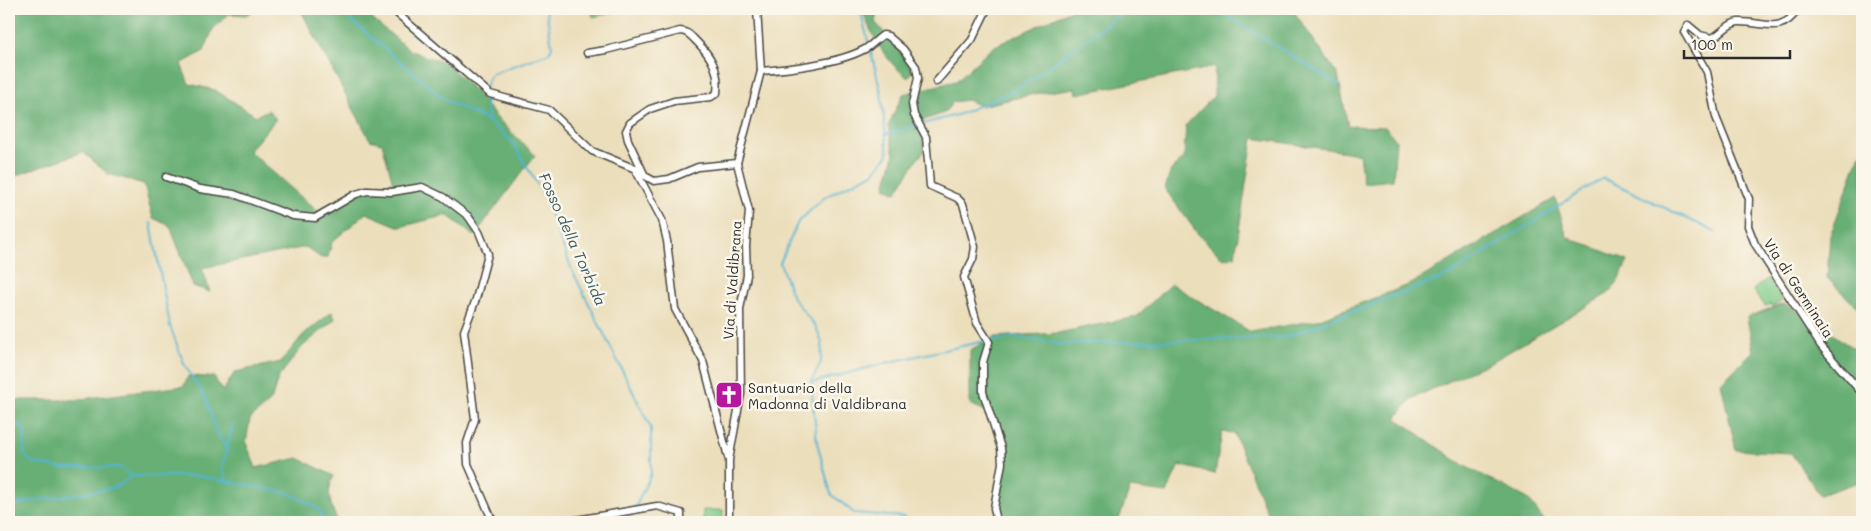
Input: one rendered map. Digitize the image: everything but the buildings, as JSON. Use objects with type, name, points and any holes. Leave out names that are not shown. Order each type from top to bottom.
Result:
[{"type":"street","points":[[392,9],[490,94],[550,110],[592,151],[638,170],[649,180],[659,181],[698,167],[737,163]]},
{"type":"street","name":"Via di Valdibrana","points":[[729,522],[729,460],[741,394],[740,308],[747,275],[746,246],[749,211],[737,163],[761,71],[757,9]]},
{"type":"street","points":[[936,82],[972,40],[987,9]]},
{"type":"street","name":"Via di Germinaia","points":[[1798,9],[1788,21],[1772,26],[1737,22],[1712,38],[1700,35],[1688,25],[1684,32],[1707,72],[1716,117],[1749,199],[1748,226],[1755,244],[1821,346],[1862,393]]},
{"type":"street","name":"Via di Valdibrana","points":[[587,53],[682,31],[688,33],[708,52],[713,61],[717,82],[714,95],[666,103],[650,109],[630,122],[626,135],[638,170],[662,220],[667,241],[675,309],[703,361],[729,460]]},
{"type":"street","points":[[761,71],[786,70],[854,54],[874,44],[883,34],[894,40],[914,61],[918,78],[912,104],[914,115],[926,137],[930,186],[957,198],[963,204],[975,247],[973,259],[964,277],[972,309],[989,342],[983,362],[983,392],[1001,448],[1002,463],[994,508],[997,522]]},
{"type":"street","points":[[166,177],[200,189],[234,194],[285,214],[305,218],[315,218],[356,194],[367,191],[392,192],[422,187],[443,197],[468,216],[479,232],[488,254],[476,299],[466,320],[464,331],[475,419],[467,443],[468,464],[480,487],[493,522]]},
{"type":"street","points":[[564,522],[656,506],[681,512],[681,522]]},
{"type":"green space","points":[[9,9],[257,9],[246,15],[229,14],[213,29],[204,51],[181,64],[189,84],[215,90],[256,116],[268,110],[276,119],[249,151],[317,211],[366,185],[393,183],[382,143],[370,140],[300,9],[360,9],[411,51],[447,64],[476,92],[496,117],[535,155],[474,236],[447,215],[400,227],[366,213],[332,242],[328,257],[321,258],[306,247],[202,268],[210,292],[193,286],[170,226],[153,218],[144,184],[108,174],[83,152],[9,178]]},
{"type":"green space","points":[[591,9],[628,9],[593,17]]},
{"type":"green space","points":[[862,9],[878,9],[875,22],[907,59],[912,72],[908,78],[892,64],[880,47]]},
{"type":"green space","points":[[1073,9],[1292,9],[1338,75],[1348,126],[1385,127],[1396,140],[1393,180],[1363,183],[1359,154],[1253,138],[1235,256],[1223,259],[1198,234],[1165,189],[1171,170],[1184,158],[1186,125],[1214,96],[1215,67],[1076,94],[1075,88],[1034,94],[981,106],[967,100],[953,102],[944,113],[921,121],[924,152],[915,162],[896,193],[885,187],[894,155],[888,126],[903,94],[956,81],[993,47]]},
{"type":"green space","points":[[1862,153],[1862,312],[1827,278],[1830,236],[1860,154]]},
{"type":"green space","points":[[1555,198],[1567,237],[1628,261],[1616,285],[1609,293],[1495,360],[1411,399],[1396,418],[1461,464],[1528,499],[1544,520],[1541,522],[1271,522],[1234,433],[1222,432],[1215,474],[1179,465],[1167,493],[1130,488],[1118,522],[1001,522],[1002,442],[993,418],[970,404],[970,350],[994,337],[1058,333],[1136,317],[1171,284],[1251,332],[1317,320],[1411,284]]},
{"type":"green space","points":[[1768,278],[1783,300],[1772,307],[1770,304],[1765,306],[1753,290]]},
{"type":"green space","points":[[1783,304],[1809,317],[1862,355],[1862,481],[1820,495],[1791,453],[1736,450],[1721,383],[1753,351],[1747,317]]},
{"type":"green space","points":[[332,312],[335,319],[302,347],[278,378],[271,401],[250,419],[246,443],[256,468],[298,458],[334,476],[329,494],[338,522],[9,522],[9,400],[73,400],[184,386],[188,376],[214,377],[223,391],[235,372],[281,362],[303,335]]},
{"type":"green space","points":[[703,510],[723,510],[723,521],[703,521]]},
{"type":"waterway","points":[[9,13],[11,9]]},
{"type":"waterway","name":"Fosso della Torbida","points":[[338,9],[445,100],[489,121],[513,143],[543,194],[572,270],[651,428],[651,474],[635,508]]},
{"type":"waterway","points":[[485,87],[491,74],[549,53],[552,47],[546,9]]},
{"type":"waterway","points":[[860,9],[881,92],[888,155],[873,173],[825,197],[798,222],[780,263],[793,298],[816,327],[822,343],[821,362],[811,383],[817,443],[831,494],[854,513],[904,517],[909,522]]},
{"type":"waterway","points":[[886,134],[960,114],[1020,88],[1128,9]]},
{"type":"waterway","points":[[1216,9],[1339,85]]},
{"type":"waterway","points":[[484,92],[489,121]]},
{"type":"waterway","points":[[990,341],[1016,337],[1058,344],[1286,337],[1447,276],[1603,178],[1715,232]]},
{"type":"waterway","points":[[151,223],[170,326],[184,364],[206,399],[217,433],[228,451]]},
{"type":"waterway","points":[[811,383],[890,362],[985,341]]},
{"type":"waterway","points":[[227,482],[222,467],[233,424]]},
{"type":"waterway","points":[[9,426],[21,426],[25,430],[24,453],[34,463],[62,468],[120,467],[132,476]]},
{"type":"waterway","points":[[9,507],[26,502],[108,489],[120,485],[132,476],[199,476],[288,493],[316,507],[321,513],[321,522]]},
{"type":"waterway","name":"Fosso della Torbida","points":[[628,522],[632,512]]},
{"type":"waterway","points":[[1532,522],[1538,520]]},
{"type":"place","name":"Santuario della Madonna di Valdibrana","points":[[729,395]]}]
